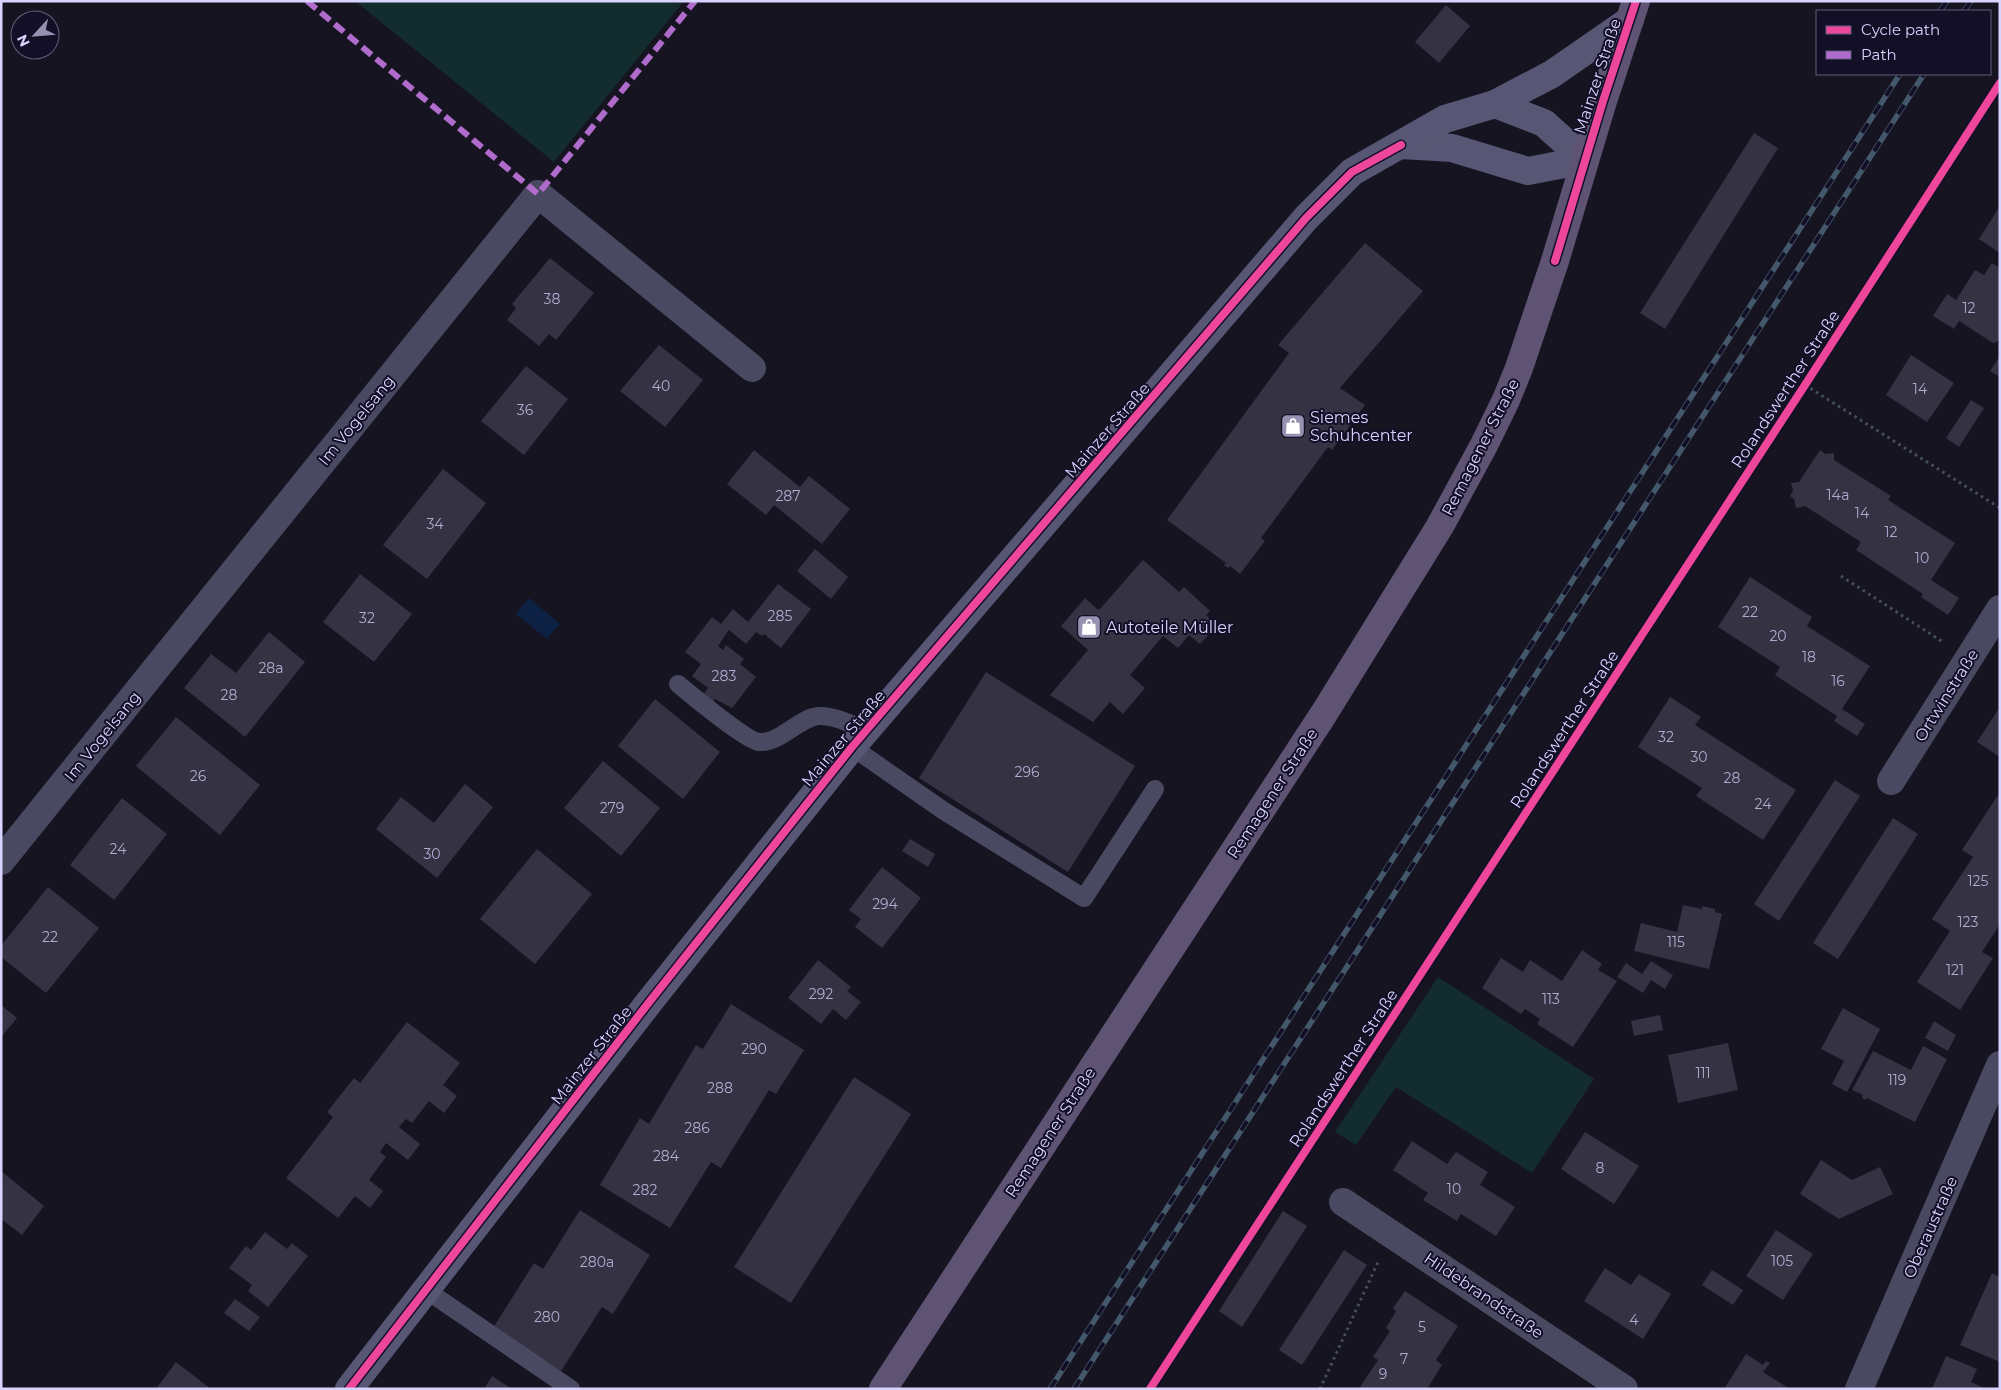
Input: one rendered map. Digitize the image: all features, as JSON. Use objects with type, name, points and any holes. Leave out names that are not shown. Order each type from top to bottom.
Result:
[{"type":"main road","name":"Mainzer Straße","points":[[349,1389],[650,1001],[859,739],[1306,218],[1352,172],[1445,119],[1495,104],[1552,74],[1633,11]]},
{"type":"main road","name":"Mainzer Straße","points":[[1585,160],[1633,11]]},
{"type":"main road","name":"Mainzer Straße","points":[[1495,104],[1544,123],[1585,160]]},
{"type":"main road","name":"Mainzer Straße","points":[[1401,145],[1452,148],[1528,171],[1585,160]]},
{"type":"main road","name":"Remagener Straße","points":[[883,1389],[1322,715],[1440,526],[1484,445],[1519,368],[1555,261],[1585,160]]},
{"type":"street","name":"Im Vogelsang","points":[[1,861],[538,194],[752,368]]},
{"type":"street","name":"Ortwinstraße","points":[[1891,781],[2000,609]]},
{"type":"street","name":"Oberaustraße","points":[[1859,1389],[2000,1064]]},
{"type":"street","name":"Hildebrandstraße","points":[[1343,1202],[1624,1389]]},
{"type":"lane","points":[[678,684],[752,739],[760,742],[772,739],[818,716],[832,718],[944,812],[1084,898],[1155,789]]},
{"type":"lane","points":[[426,1290],[571,1389]]},
{"type":"path","points":[[1805,385],[2000,508]]},
{"type":"path","points":[[1841,576],[1969,658]]},
{"type":"path","points":[[1320,1389],[1391,1234]]},
{"type":"green space","points":[[355,1],[684,1],[554,162]]},
{"type":"green space","points":[[1438,977],[1594,1079],[1532,1173],[1396,1087],[1356,1145],[1335,1132]]},
{"type":"water","points":[[529,598],[560,624],[547,639],[516,614]]},
{"type":"building","points":[[1446,5],[1470,26],[1439,63],[1415,42]]},
{"type":"building","points":[[1754,133],[1778,148],[1665,329],[1640,313]]},
{"type":"building","points":[[2000,206],[2000,253],[1979,239]]},
{"type":"building","name":"Siemes Schuhcenter","points":[[1365,243],[1423,291],[1340,388],[1365,405],[1332,450],[1328,447],[1261,538],[1265,541],[1240,574],[1230,566],[1228,568],[1224,565],[1226,563],[1167,520],[1289,353],[1278,345]]},
{"type":"building","points":[[550,258],[594,293],[556,340],[549,334],[539,346],[507,320],[516,308],[512,304]]},
{"type":"building","points":[[1992,263],[2000,268],[2000,338],[1997,342],[1993,343],[1959,321],[1954,329],[1933,316],[1947,294],[1956,300],[1975,270],[1984,275]]},
{"type":"building","points":[[659,345],[703,380],[665,427],[620,391]]},
{"type":"building","points":[[1911,355],[1954,383],[1927,422],[1886,395]]},
{"type":"building","points":[[2000,356],[2000,377],[1990,371]]},
{"type":"building","points":[[526,366],[568,399],[524,455],[481,421]]},
{"type":"building","points":[[1971,400],[1984,408],[1959,447],[1946,438]]},
{"type":"building","points":[[754,450],[800,487],[809,476],[850,509],[822,544],[774,505],[766,515],[727,484]]},
{"type":"building","points":[[1820,450],[1825,454],[1834,453],[1834,460],[1891,496],[1888,500],[1955,543],[1931,580],[1959,598],[1948,615],[1921,597],[1923,594],[1856,550],[1861,542],[1805,506],[1796,508],[1794,499],[1790,496],[1793,491],[1791,483],[1799,482]]},
{"type":"building","points":[[443,469],[486,503],[427,579],[383,545]]},
{"type":"building","points":[[815,549],[848,577],[831,599],[797,571]]},
{"type":"building","points":[[1143,560],[1179,592],[1184,587],[1210,611],[1206,615],[1217,625],[1200,644],[1189,635],[1178,648],[1163,636],[1130,675],[1145,688],[1123,714],[1110,702],[1093,722],[1050,695],[1088,650],[1061,626],[1085,598],[1097,609],[1100,609]]},
{"type":"building","points":[[360,574],[412,614],[374,662],[323,622]]},
{"type":"building","points":[[1750,577],[1812,617],[1807,626],[1870,666],[1842,709],[1865,724],[1857,736],[1834,721],[1837,716],[1775,675],[1780,667],[1718,627]]},
{"type":"building","points":[[778,584],[811,609],[781,648],[764,634],[762,636],[756,632],[746,644],[729,630],[718,646],[723,650],[726,645],[744,659],[740,664],[756,677],[732,708],[715,699],[711,703],[702,696],[708,688],[692,676],[701,664],[685,652],[712,617],[721,624],[733,609],[748,622]]},
{"type":"building","points":[[269,632],[305,662],[245,737],[184,688],[211,654],[236,673]]},
{"type":"building","points":[[986,672],[1135,766],[1068,872],[919,778]]},
{"type":"building","points":[[1670,697],[1701,717],[1695,725],[1796,790],[1763,840],[1696,796],[1702,788],[1638,747]]},
{"type":"building","points":[[655,699],[720,752],[683,799],[618,746]]},
{"type":"building","points":[[2000,707],[2000,757],[1977,742]]},
{"type":"building","points":[[176,717],[260,785],[220,835],[136,766]]},
{"type":"building","points":[[603,761],[660,808],[621,856],[564,808]]},
{"type":"building","points":[[1835,780],[1860,796],[1779,921],[1754,904]]},
{"type":"building","points":[[465,784],[493,807],[437,878],[376,829],[401,797],[434,823]]},
{"type":"building","points":[[2000,792],[2000,924],[1982,952],[1993,958],[1960,1010],[1917,982],[1950,931],[1932,919],[1973,857],[1962,850]]},
{"type":"building","points":[[122,798],[167,834],[114,900],[70,865]]},
{"type":"building","points":[[1893,818],[1918,834],[1838,959],[1813,943]]},
{"type":"building","points":[[910,839],[935,854],[928,867],[902,851]]},
{"type":"building","points":[[537,849],[592,894],[535,964],[480,919]]},
{"type":"building","points":[[882,867],[921,898],[882,948],[855,927],[861,919],[849,910]]},
{"type":"building","points":[[48,887],[99,928],[46,993],[1,957],[1,946]]},
{"type":"building","points":[[1683,905],[1702,909],[1702,906],[1715,909],[1715,912],[1722,914],[1709,969],[1634,951],[1641,923],[1677,932]]},
{"type":"building","points":[[1582,950],[1602,964],[1598,970],[1617,981],[1573,1047],[1537,1024],[1540,1019],[1525,1009],[1521,1014],[1482,988],[1501,958],[1523,972],[1530,960],[1562,981]]},
{"type":"building","points":[[818,960],[851,987],[847,991],[861,1002],[846,1020],[833,1009],[821,1024],[788,998]]},
{"type":"building","points":[[1651,961],[1673,975],[1665,989],[1651,980],[1643,993],[1617,977],[1626,963],[1642,974]]},
{"type":"building","points":[[731,1004],[804,1050],[776,1094],[769,1090],[721,1168],[711,1162],[670,1228],[600,1185],[640,1118],[649,1124],[696,1045],[703,1049]]},
{"type":"building","points":[[1,1005],[17,1018],[1,1037]]},
{"type":"building","points":[[1843,1008],[1880,1029],[1847,1092],[1832,1084],[1844,1061],[1821,1049]]},
{"type":"building","points":[[1660,1015],[1663,1030],[1634,1036],[1631,1021]]},
{"type":"building","points":[[1934,1021],[1956,1035],[1948,1051],[1925,1038]]},
{"type":"building","points":[[407,1022],[460,1063],[443,1085],[457,1096],[444,1113],[429,1101],[412,1123],[406,1119],[399,1127],[420,1144],[408,1160],[386,1143],[380,1152],[386,1157],[369,1180],[383,1191],[370,1208],[355,1196],[338,1218],[286,1178],[333,1117],[327,1112],[354,1078],[360,1083]]},
{"type":"building","points":[[1728,1043],[1738,1090],[1678,1103],[1668,1055]]},
{"type":"building","points":[[1923,1046],[1947,1059],[1915,1122],[1867,1098],[1866,1100],[1862,1098],[1863,1095],[1852,1090],[1873,1051],[1911,1070]]},
{"type":"building","points":[[854,1077],[911,1114],[791,1303],[734,1267]]},
{"type":"building","points":[[1585,1132],[1639,1166],[1614,1204],[1561,1169]]},
{"type":"building","points":[[1412,1141],[1447,1164],[1456,1152],[1488,1172],[1480,1185],[1515,1207],[1496,1236],[1461,1214],[1457,1221],[1423,1200],[1428,1193],[1393,1170]]},
{"type":"building","points":[[1821,1160],[1852,1180],[1880,1167],[1893,1194],[1839,1219],[1800,1194]]},
{"type":"building","points":[[1,1171],[44,1206],[22,1235],[1,1219]]},
{"type":"building","points":[[580,1210],[650,1255],[613,1314],[602,1307],[561,1371],[493,1328],[534,1263],[543,1269]]},
{"type":"building","points":[[1283,1211],[1307,1226],[1242,1327],[1219,1311]]},
{"type":"building","points":[[1776,1230],[1813,1254],[1783,1300],[1746,1276]]},
{"type":"building","points":[[265,1232],[287,1249],[292,1243],[308,1256],[268,1307],[248,1291],[252,1285],[229,1268],[246,1246],[251,1250]]},
{"type":"building","points":[[1344,1250],[1367,1265],[1302,1365],[1279,1350]]},
{"type":"building","points":[[1605,1268],[1631,1285],[1639,1274],[1671,1294],[1643,1339],[1584,1301]]},
{"type":"building","points":[[1712,1270],[1743,1290],[1733,1305],[1702,1285]]},
{"type":"building","points":[[1992,1273],[2000,1277],[2000,1362],[1960,1345]]},
{"type":"building","points":[[1405,1291],[1458,1326],[1436,1360],[1442,1365],[1427,1389],[1363,1389],[1360,1387],[1378,1360],[1373,1357],[1390,1331],[1386,1328],[1396,1311],[1393,1308]]},
{"type":"building","points":[[235,1299],[260,1317],[249,1331],[224,1313]]},
{"type":"building","points":[[1746,1354],[1763,1365],[1766,1361],[1770,1363],[1763,1372],[1790,1389],[1724,1389]]},
{"type":"building","points":[[1946,1356],[1977,1369],[1971,1382],[1986,1389],[1932,1389]]},
{"type":"building","points":[[176,1362],[211,1389],[156,1389]]},
{"type":"building","points":[[492,1376],[512,1389],[484,1389]]},
{"type":"railway","points":[[1941,10],[1947,1]]},
{"type":"railway","points":[[1965,10],[1971,1]]},
{"type":"railway","points":[[1050,1389],[1899,75]]},
{"type":"railway","points":[[1074,1389],[1923,75]]},
{"type":"marked path","points":[[307,1],[538,194],[695,1]]},
{"type":"cycle path","points":[[1555,261],[1603,101],[1636,1]]},
{"type":"cycle path","name":"Rolandswerther Straße","points":[[1150,1389],[2000,83]]},
{"type":"cycle path","points":[[349,1389],[650,1001],[852,747],[1306,218],[1352,172],[1401,145]]},
{"type":"place","name":"Siemes Schuhcenter","points":[[1293,426]]},
{"type":"place","name":"Autoteile Müller","points":[[1089,627]]}]
